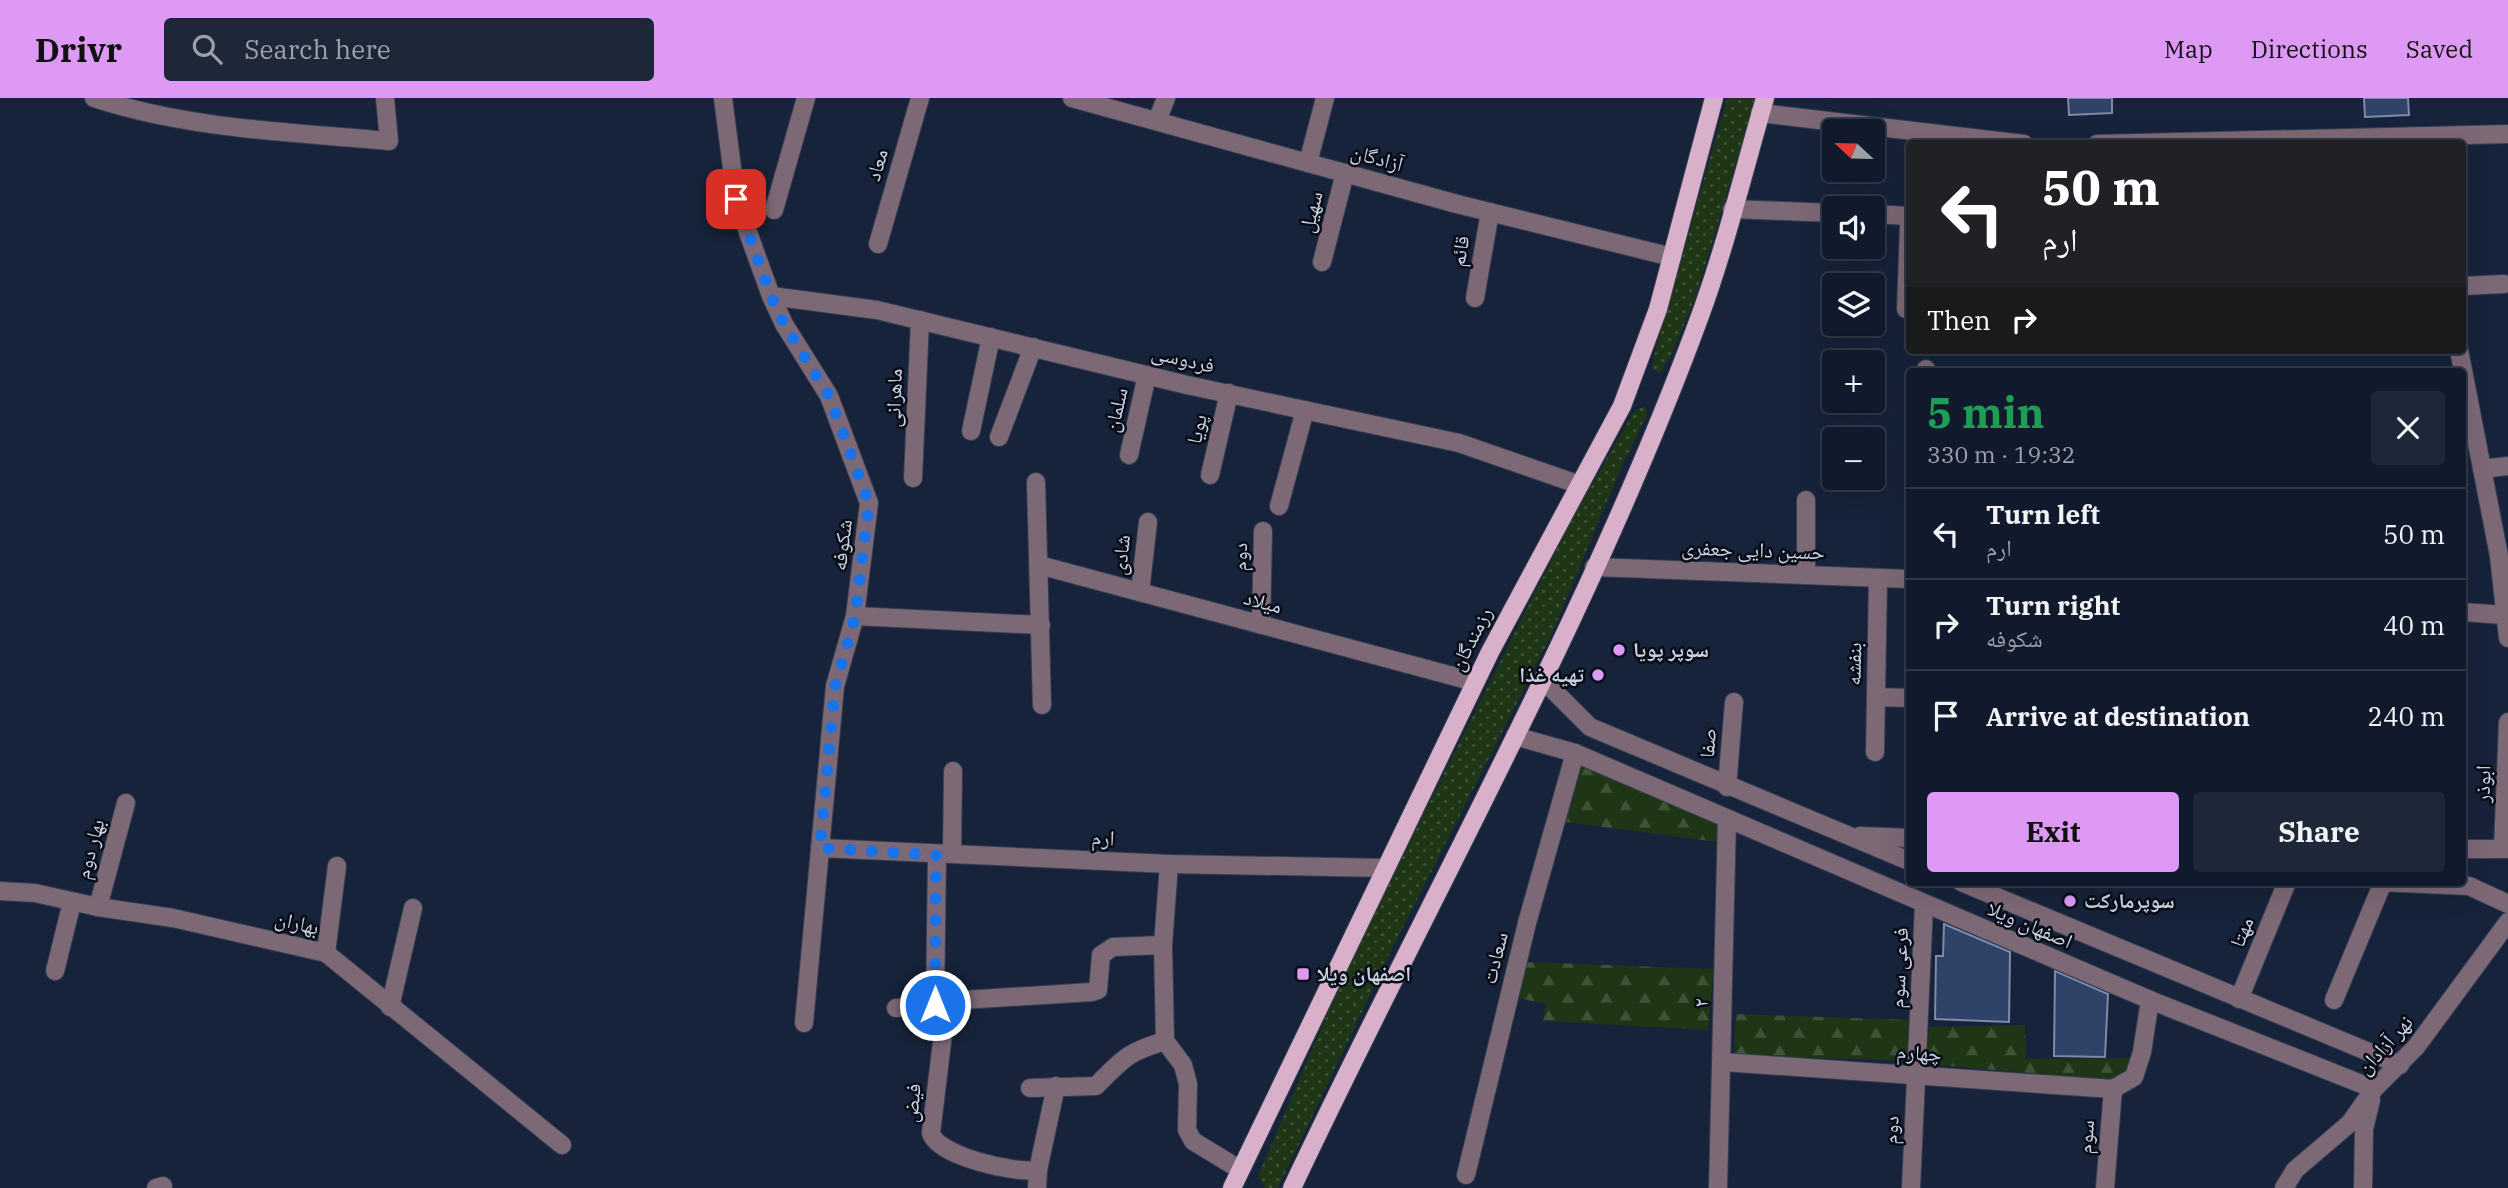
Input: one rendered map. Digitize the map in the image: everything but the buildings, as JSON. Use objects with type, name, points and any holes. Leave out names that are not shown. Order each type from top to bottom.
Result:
[{"type":"main road","name":"رزمندگان","points":[[1237,1181],[1475,682],[1551,534],[1622,406],[1658,309],[1714,98]]},
{"type":"main road","points":[[1292,1188],[1543,680],[1659,419],[1701,314],[1763,106]]},
{"type":"street","points":[[94,98],[132,111],[160,106],[251,129],[389,141],[385,98]]},
{"type":"street","name":"شکوفه","points":[[723,98],[736,199],[771,296],[784,324],[829,396],[869,503],[855,617],[835,686],[804,1023]]},
{"type":"street","points":[[774,209],[806,98]]},
{"type":"street","name":"معاد","points":[[878,244],[920,98]]},
{"type":"street","name":"آزادگان","points":[[1072,98],[1490,212],[1672,257]]},
{"type":"street","points":[[1157,121],[1166,98]]},
{"type":"street","points":[[1308,163],[1325,98]]},
{"type":"street","points":[[1763,106],[1997,140]]},
{"type":"street","points":[[2261,140],[2508,134]]},
{"type":"street","name":"سهیل","points":[[1322,261],[1345,173]]},
{"type":"street","points":[[1732,208],[1822,212]]},
{"type":"street","name":"قائم","points":[[1475,298],[1490,212]]},
{"type":"street","points":[[1885,215],[1906,216]]},
{"type":"street","points":[[2466,286],[2504,284]]},
{"type":"street","name":"فردوسی","points":[[771,296],[877,310],[1147,375],[1459,443],[1580,485]]},
{"type":"street","name":"ماهرانی","points":[[914,478],[920,320]]},
{"type":"street","points":[[971,431],[991,337]]},
{"type":"street","points":[[999,437],[1033,347]]},
{"type":"street","name":"سلمان","points":[[1129,455],[1147,375]]},
{"type":"street","points":[[2466,386],[2499,556],[2508,638]]},
{"type":"street","name":"پویا","points":[[1210,475],[1229,393]]},
{"type":"street","points":[[1279,506],[1305,410]]},
{"type":"street","points":[[2482,469],[2508,466]]},
{"type":"street","points":[[1036,482],[1042,705]]},
{"type":"street","points":[[1806,500],[1806,575]]},
{"type":"street","name":"شادی","points":[[1140,592],[1148,522]]},
{"type":"street","name":"دوم","points":[[1261,625],[1263,531]]},
{"type":"street","name":"میلاد","points":[[1039,565],[1475,682]]},
{"type":"street","name":"حسین دایی جعفری","points":[[1594,567],[1906,579]]},
{"type":"street","name":"بنفشه","points":[[1875,752],[1878,578]]},
{"type":"street","points":[[2466,612],[2505,615]]},
{"type":"street","points":[[855,617],[1041,625]]},
{"type":"street","points":[[1543,680],[1590,727],[1727,787],[1906,860]]},
{"type":"street","points":[[1876,697],[1906,698]]},
{"type":"street","name":"صفا","points":[[1727,787],[1734,702]]},
{"type":"street","name":"ابوذر","points":[[2505,849],[2508,722]]},
{"type":"street","name":"اصفهان ویلا","points":[[1515,736],[1575,753],[1924,905],[2150,1000],[2374,1089]]},
{"type":"street","name":"سعادت","points":[[1466,1175],[1527,923],[1575,753]]},
{"type":"street","points":[[941,1003],[944,854],[953,771]]},
{"type":"street","name":"بهار دوم","points":[[98,907],[126,803]]},
{"type":"street","name":"۲","points":[[1718,1188],[1727,819]]},
{"type":"street","points":[[1848,836],[1906,838]]},
{"type":"street","name":"ارم","points":[[820,848],[1169,864],[1385,868]]},
{"type":"street","points":[[2466,849],[2505,849]]},
{"type":"street","points":[[1169,864],[1163,946],[1166,1041],[1186,1074],[1187,1130],[1193,1140],[1237,1181]]},
{"type":"street","points":[[326,953],[337,866]]},
{"type":"street","name":"اصفهان ویلا","points":[[1972,886],[2400,1065]]},
{"type":"street","name":"مهتا","points":[[2239,999],[2285,886]]},
{"type":"street","points":[[2334,1000],[2379,886]]},
{"type":"street","points":[[2466,886],[2508,904]]},
{"type":"street","name":"بهاران","points":[[0,891],[35,893],[98,907],[173,918],[326,953],[562,1145]]},
{"type":"street","points":[[54,971],[72,902]]},
{"type":"street","name":"فرعی سوم","points":[[1917,1075],[1924,905]]},
{"type":"street","points":[[390,1007],[414,908]]},
{"type":"street","name":"نهر آزادان","points":[[2284,1188],[2295,1170],[2350,1123],[2374,1089],[2400,1065],[2508,922]]},
{"type":"street","points":[[896,1008],[1092,992],[1098,990],[1101,985],[1101,955],[1105,950],[1113,947],[1163,946]]},
{"type":"street","points":[[2113,1088],[2134,1077],[2142,1052],[2150,1000]]},
{"type":"street","name":"فیض","points":[[941,1003],[933,1139],[940,1146],[1037,1179],[1056,1086]]},
{"type":"street","points":[[1030,1088],[1096,1086],[1115,1063],[1130,1054],[1166,1041]]},
{"type":"street","name":"چهارم","points":[[1723,1062],[2113,1088]]},
{"type":"street","name":"دوم","points":[[1911,1188],[1917,1075]]},
{"type":"street","name":"سوم","points":[[2105,1188],[2113,1088]]},
{"type":"street","points":[[2364,1188],[2364,1129],[2374,1089]]},
{"type":"green space","points":[[1727,98],[1756,98],[1695,299],[1672,353],[1660,373],[1652,368],[1656,348]]},
{"type":"green space","points":[[1645,406],[1647,415],[1621,468],[1551,636],[1391,951],[1278,1188],[1265,1188],[1258,1176],[1353,954],[1573,517],[1635,410]]},
{"type":"green space","points":[[1581,766],[1717,824],[1717,842],[1566,822]]},
{"type":"green space","points":[[1527,962],[1714,969],[1708,1030],[1543,1021],[1546,1004],[1518,998]]},
{"type":"green space","points":[[1736,1014],[1910,1020],[1908,1061],[1734,1055]]},
{"type":"green space","points":[[2025,1025],[2026,1059],[2131,1058],[2128,1072],[2109,1080],[1927,1064],[1929,1027]]},
{"type":"place","name":"سوپر پویا","points":[[1619,650]]},
{"type":"place","name":"تهیه غذا","points":[[1598,675]]},
{"type":"place","name":"سوپرمارکت","points":[[2070,901]]},
{"type":"place","name":"اصفهان ویلا","points":[[1303,974]]},
{"type":"route","points":[[736,199],[771,296],[784,324],[829,396],[842,436],[859,469],[869,503],[866,546],[855,617],[835,686],[820,848],[936,855],[935,1005]]}]
